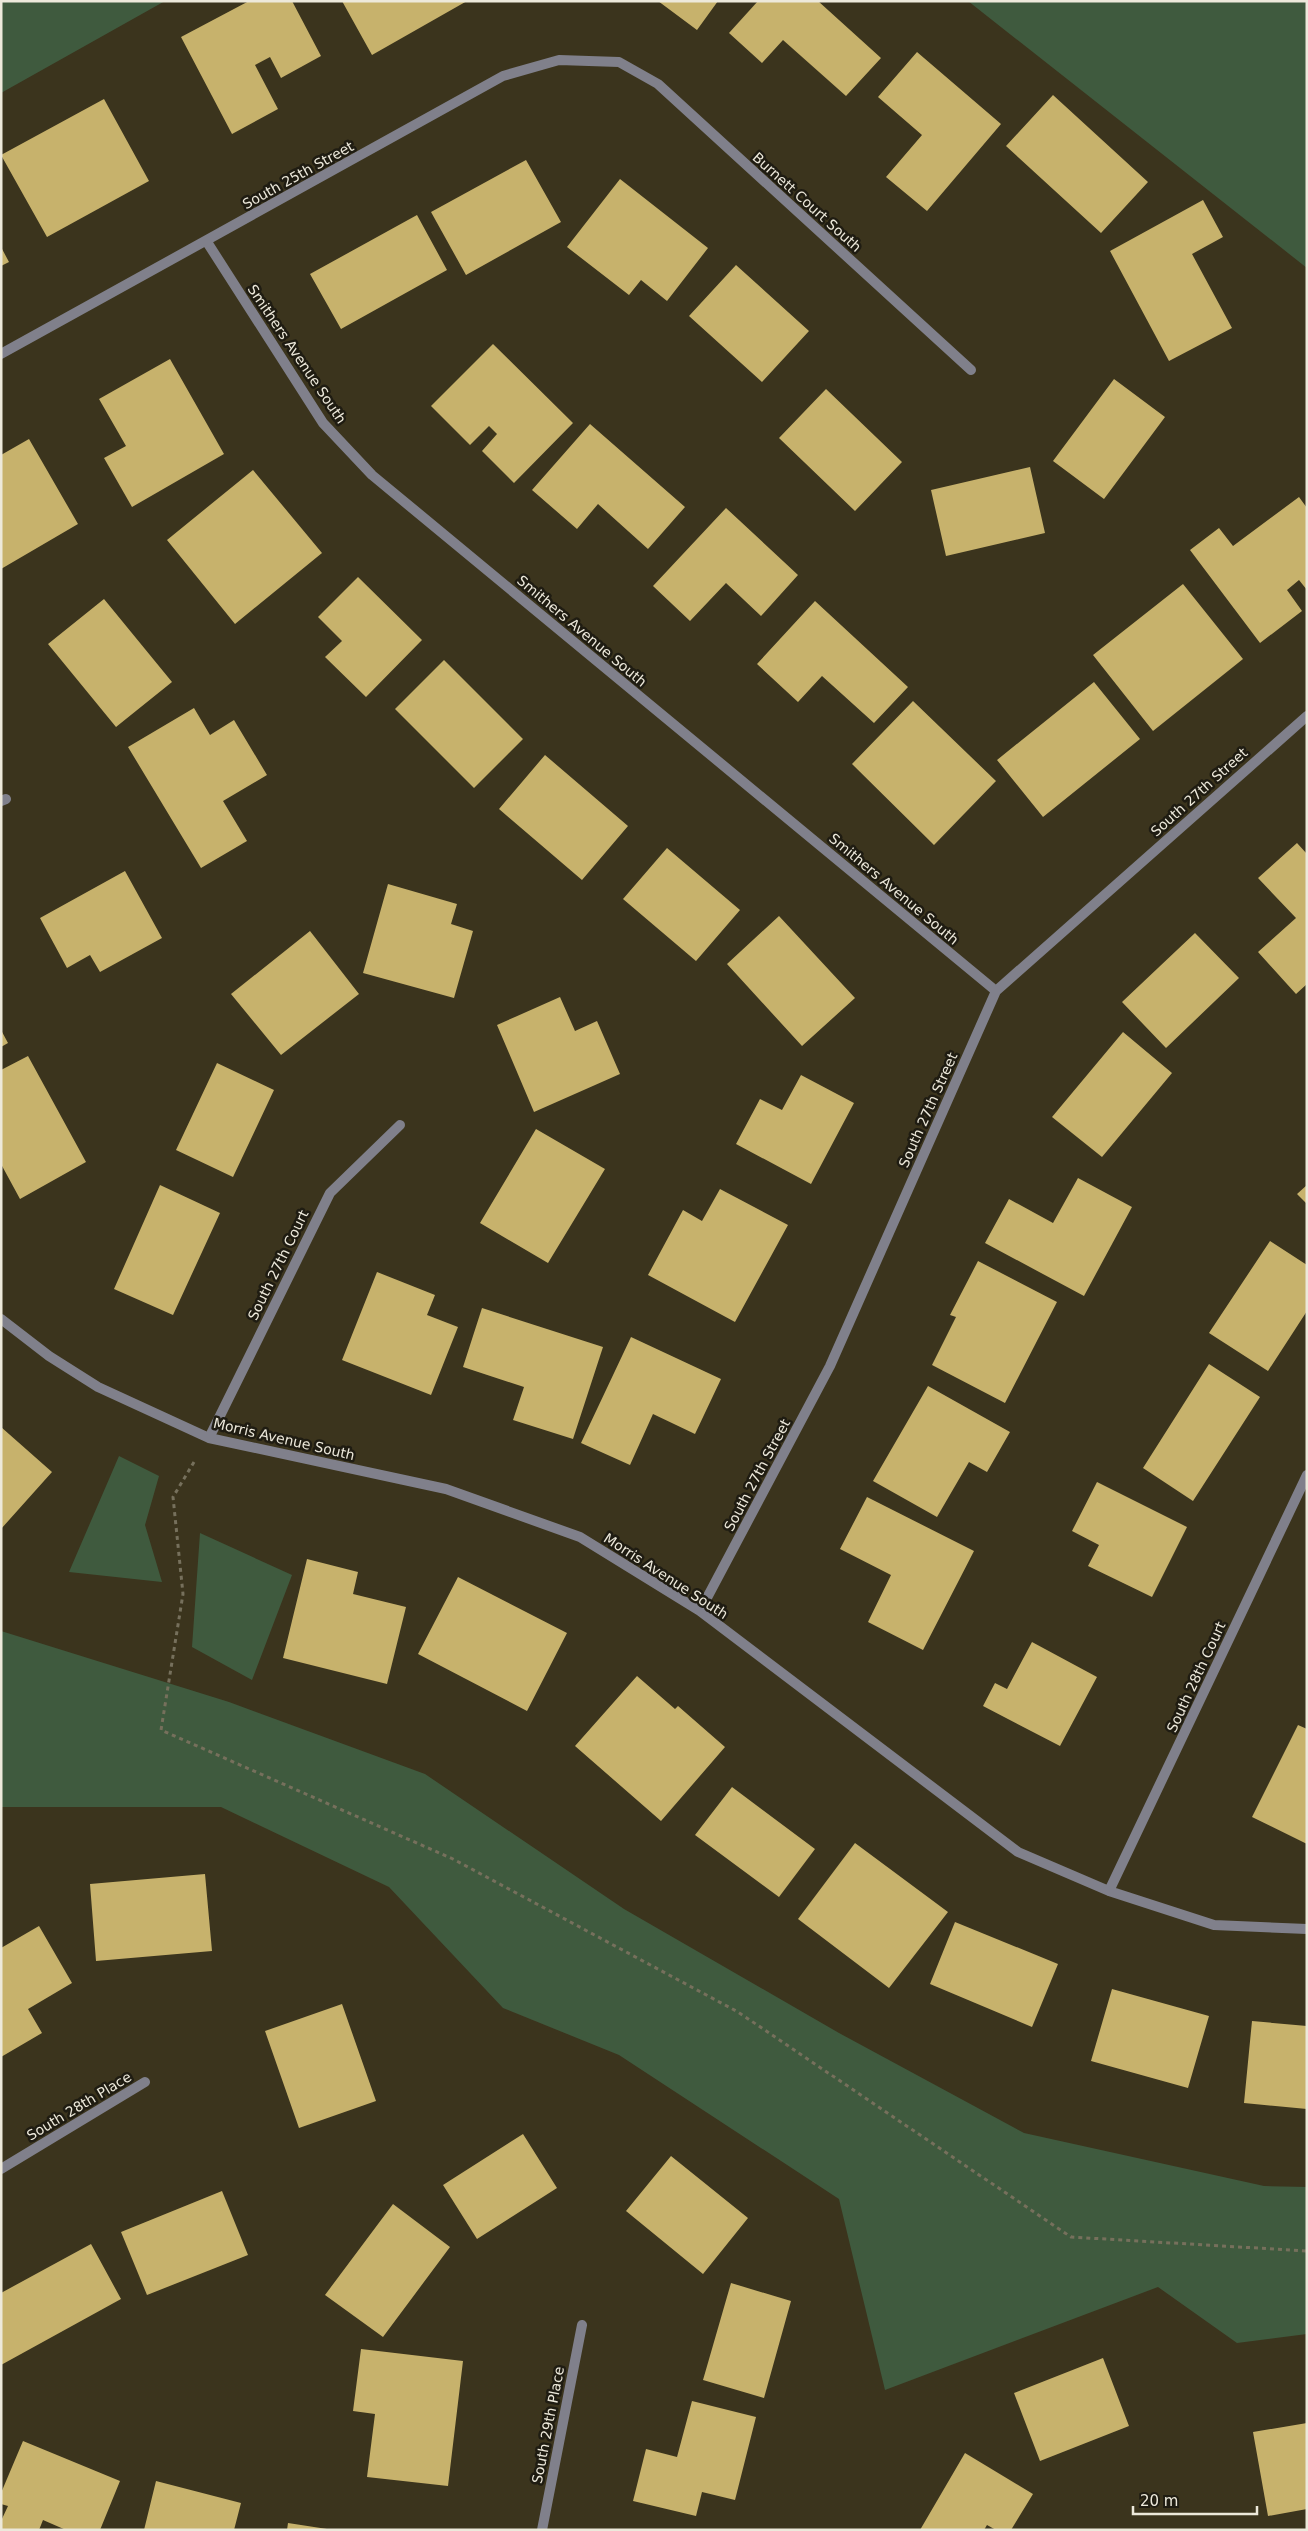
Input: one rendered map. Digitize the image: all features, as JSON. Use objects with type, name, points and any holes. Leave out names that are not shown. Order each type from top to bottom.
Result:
[{"type":"street","name":"South 25th Street","points":[[1,354],[207,242],[503,76],[559,60],[619,62]]},
{"type":"street","name":"Burnett Court South","points":[[619,62],[658,84],[971,370]]},
{"type":"street","name":"Smithers Avenue South","points":[[207,242],[323,423],[372,475],[996,991]]},
{"type":"street","name":"South 27th Street","points":[[700,1611],[830,1366],[996,991],[1307,716]]},
{"type":"street","name":"South 27th Court","points":[[209,1438],[330,1192],[400,1125]]},
{"type":"street","name":"Morris Avenue South","points":[[1,1319],[49,1356],[98,1387],[209,1438],[455,1492],[580,1537],[700,1611],[1018,1852],[1109,1892],[1214,1925],[1307,1929]]},
{"type":"street","name":"South 28th Court","points":[[1109,1892],[1307,1475]]},
{"type":"street","name":"South 28th Place","points":[[1,2170],[145,2082]]},
{"type":"street","name":"South 29th Place","points":[[542,2530],[582,2326]]},
{"type":"path","points":[[209,1438],[173,1497],[183,1594],[161,1730],[453,1859],[738,2012],[1070,2237],[1307,2251]]},
{"type":"green space","points":[[1,1],[165,1],[1,93]]},
{"type":"green space","points":[[968,1],[1307,1],[1307,268]]},
{"type":"green space","points":[[119,1456],[159,1476],[145,1525],[162,1582],[69,1572]]},
{"type":"green space","points":[[200,1533],[292,1575],[252,1680],[192,1647]]},
{"type":"green space","points":[[1,1631],[229,1702],[425,1774],[624,1909],[839,2033],[1024,2133],[1264,2186],[1307,2187],[1307,2334],[1237,2343],[1158,2287],[885,2390],[839,2199],[619,2055],[503,2008],[389,1887],[221,1807],[1,1807]]},
{"type":"building","points":[[249,1],[292,1],[321,56],[281,78],[270,57],[255,65],[278,109],[232,134],[181,37]]},
{"type":"building","points":[[342,1],[467,1],[372,55]]},
{"type":"building","points":[[658,1],[718,1],[697,30]]},
{"type":"building","points":[[758,1],[818,1],[881,58],[846,96],[783,40],[762,63],[729,33]]},
{"type":"building","points":[[917,52],[1001,124],[927,211],[886,177],[922,135],[878,97]]},
{"type":"building","points":[[1053,95],[1148,182],[1101,233],[1006,146]]},
{"type":"building","points":[[104,99],[149,181],[47,237],[1,155]]},
{"type":"building","points":[[526,160],[561,222],[466,275],[431,212]]},
{"type":"building","points":[[620,179],[708,248],[667,301],[641,280],[629,295],[567,247]]},
{"type":"building","points":[[1203,200],[1223,237],[1192,254],[1232,328],[1169,361],[1110,251]]},
{"type":"building","points":[[417,215],[447,270],[341,329],[310,274]]},
{"type":"building","points":[[1,247],[9,262],[1,266]]},
{"type":"building","points":[[736,265],[809,331],[762,382],[689,316]]},
{"type":"building","points":[[493,344],[573,423],[514,483],[482,451],[497,434],[489,426],[470,445],[431,406]]},
{"type":"building","points":[[170,359],[224,454],[132,507],[104,458],[126,446],[99,399]]},
{"type":"building","points":[[1114,379],[1165,417],[1104,499],[1053,461]]},
{"type":"building","points":[[826,389],[902,462],[855,511],[779,438]]},
{"type":"building","points":[[590,424],[685,507],[648,549],[598,504],[577,529],[532,490]]},
{"type":"building","points":[[29,439],[78,524],[1,569],[1,455]]},
{"type":"building","points":[[1030,467],[1045,533],[946,556],[931,490]]},
{"type":"building","points":[[253,470],[322,553],[235,624],[167,540]]},
{"type":"building","points":[[1299,497],[1307,508],[1307,590],[1299,580],[1287,590],[1302,611],[1260,643],[1190,550],[1219,528],[1233,546]]},
{"type":"building","points":[[726,508],[798,575],[761,616],[726,583],[690,621],[653,586]]},
{"type":"building","points":[[358,577],[422,640],[366,697],[325,657],[342,641],[318,617]]},
{"type":"building","points":[[1183,584],[1243,659],[1153,731],[1093,655]]},
{"type":"building","points":[[104,599],[172,682],[116,727],[48,644]]},
{"type":"building","points":[[815,601],[908,687],[874,723],[822,676],[798,702],[757,664]]},
{"type":"building","points":[[444,660],[523,739],[474,788],[395,709]]},
{"type":"building","points":[[1094,682],[1140,739],[1043,817],[997,760]]},
{"type":"building","points":[[913,701],[996,781],[934,845],[852,764]]},
{"type":"building","points":[[194,708],[210,735],[234,720],[267,775],[223,801],[247,841],[201,868],[128,747]]},
{"type":"building","points":[[545,755],[628,826],[582,880],[499,809]]},
{"type":"building","points":[[1297,843],[1307,854],[1307,984],[1296,994],[1258,952],[1296,918],[1258,878]]},
{"type":"building","points":[[667,848],[740,910],[696,961],[623,899]]},
{"type":"building","points":[[125,871],[162,938],[100,972],[90,955],[67,968],[40,918]]},
{"type":"building","points":[[388,884],[457,904],[451,924],[473,931],[454,998],[363,973]]},
{"type":"building","points":[[779,916],[855,998],[802,1046],[727,964]]},
{"type":"building","points":[[310,931],[359,994],[281,1055],[231,994]]},
{"type":"building","points":[[1195,933],[1239,978],[1166,1048],[1122,1002]]},
{"type":"building","points":[[560,997],[575,1031],[597,1021],[620,1074],[534,1112],[497,1025]]},
{"type":"building","points":[[1,1030],[8,1043],[1,1047]]},
{"type":"building","points":[[1123,1032],[1172,1073],[1102,1157],[1052,1117]]},
{"type":"building","points":[[28,1056],[86,1162],[20,1199],[1,1164],[1,1070]]},
{"type":"building","points":[[217,1063],[274,1090],[233,1177],[176,1150]]},
{"type":"building","points":[[801,1075],[854,1103],[811,1184],[736,1144],[760,1099],[782,1110]]},
{"type":"building","points":[[536,1129],[605,1169],[548,1263],[480,1223]]},
{"type":"building","points":[[1078,1178],[1132,1207],[1084,1296],[985,1243],[1009,1199],[1053,1223]]},
{"type":"building","points":[[160,1185],[220,1213],[173,1315],[114,1289]]},
{"type":"building","points":[[1307,1185],[1307,1204],[1297,1194]]},
{"type":"building","points":[[720,1189],[788,1225],[735,1322],[648,1275],[683,1210],[702,1221]]},
{"type":"building","points":[[1270,1241],[1307,1265],[1307,1311],[1268,1371],[1209,1333]]},
{"type":"building","points":[[978,1261],[1057,1302],[1005,1403],[932,1365],[956,1317],[950,1315]]},
{"type":"building","points":[[377,1272],[435,1295],[427,1315],[458,1327],[431,1395],[342,1360]]},
{"type":"building","points":[[482,1308],[603,1347],[573,1439],[513,1420],[524,1387],[463,1367]]},
{"type":"building","points":[[631,1337],[721,1379],[695,1434],[653,1414],[630,1465],[581,1443]]},
{"type":"building","points":[[1209,1364],[1260,1397],[1193,1501],[1143,1468]]},
{"type":"building","points":[[928,1386],[1010,1432],[987,1472],[969,1462],[937,1517],[873,1481]]},
{"type":"building","points":[[1,1427],[52,1472],[1,1529]]},
{"type":"building","points":[[1097,1482],[1187,1527],[1152,1597],[1088,1566],[1099,1545],[1072,1531]]},
{"type":"building","points":[[867,1497],[974,1551],[923,1650],[868,1622],[891,1575],[840,1549]]},
{"type":"building","points":[[307,1559],[358,1572],[353,1594],[406,1607],[387,1684],[283,1658]]},
{"type":"building","points":[[458,1577],[567,1633],[527,1711],[418,1654]]},
{"type":"building","points":[[1032,1642],[1097,1677],[1060,1746],[983,1706],[995,1683],[1007,1689]]},
{"type":"building","points":[[637,1676],[675,1709],[678,1706],[725,1747],[661,1821],[575,1746]]},
{"type":"building","points":[[1298,1725],[1307,1729],[1307,1844],[1252,1817]]},
{"type":"building","points":[[732,1787],[815,1849],[779,1897],[695,1835]]},
{"type":"building","points":[[855,1843],[948,1912],[889,1988],[798,1919]]},
{"type":"building","points":[[205,1874],[212,1951],[96,1961],[90,1884]]},
{"type":"building","points":[[955,1922],[1058,1964],[1032,2027],[930,1984]]},
{"type":"building","points":[[39,1926],[72,1983],[28,2009],[42,2033],[1,2057],[1,1948]]},
{"type":"building","points":[[1112,1989],[1209,2016],[1188,2088],[1091,2061]]},
{"type":"building","points":[[342,2004],[376,2101],[299,2128],[265,2031]]},
{"type":"building","points":[[1252,2021],[1307,2026],[1307,2109],[1244,2103]]},
{"type":"building","points":[[523,2134],[557,2188],[477,2239],[443,2185]]},
{"type":"building","points":[[671,2156],[748,2218],[703,2274],[626,2211]]},
{"type":"building","points":[[222,2191],[248,2255],[147,2295],[121,2232]]},
{"type":"building","points":[[393,2204],[450,2247],[383,2337],[325,2295]]},
{"type":"building","points":[[91,2244],[121,2299],[1,2365],[1,2293]]},
{"type":"building","points":[[731,2283],[791,2301],[764,2398],[703,2380]]},
{"type":"building","points":[[361,2349],[463,2361],[448,2486],[367,2477],[375,2414],[353,2411]]},
{"type":"building","points":[[1103,2358],[1129,2426],[1040,2461],[1014,2393]]},
{"type":"building","points":[[692,2401],[756,2417],[735,2500],[702,2492],[696,2516],[633,2501],[646,2449],[677,2457]]},
{"type":"building","points":[[1307,2423],[1307,2509],[1268,2516],[1253,2432]]},
{"type":"building","points":[[23,2441],[120,2481],[100,2530],[66,2530],[43,2520],[39,2530],[1,2530],[1,2521],[8,2506],[1,2504],[1,2493]]},
{"type":"building","points":[[965,2453],[1033,2494],[1011,2530],[996,2530],[987,2525],[984,2530],[920,2530]]},
{"type":"building","points":[[156,2481],[241,2503],[234,2530],[144,2530]]},
{"type":"building","points":[[288,2523],[327,2529],[327,2530],[287,2530]]}]
